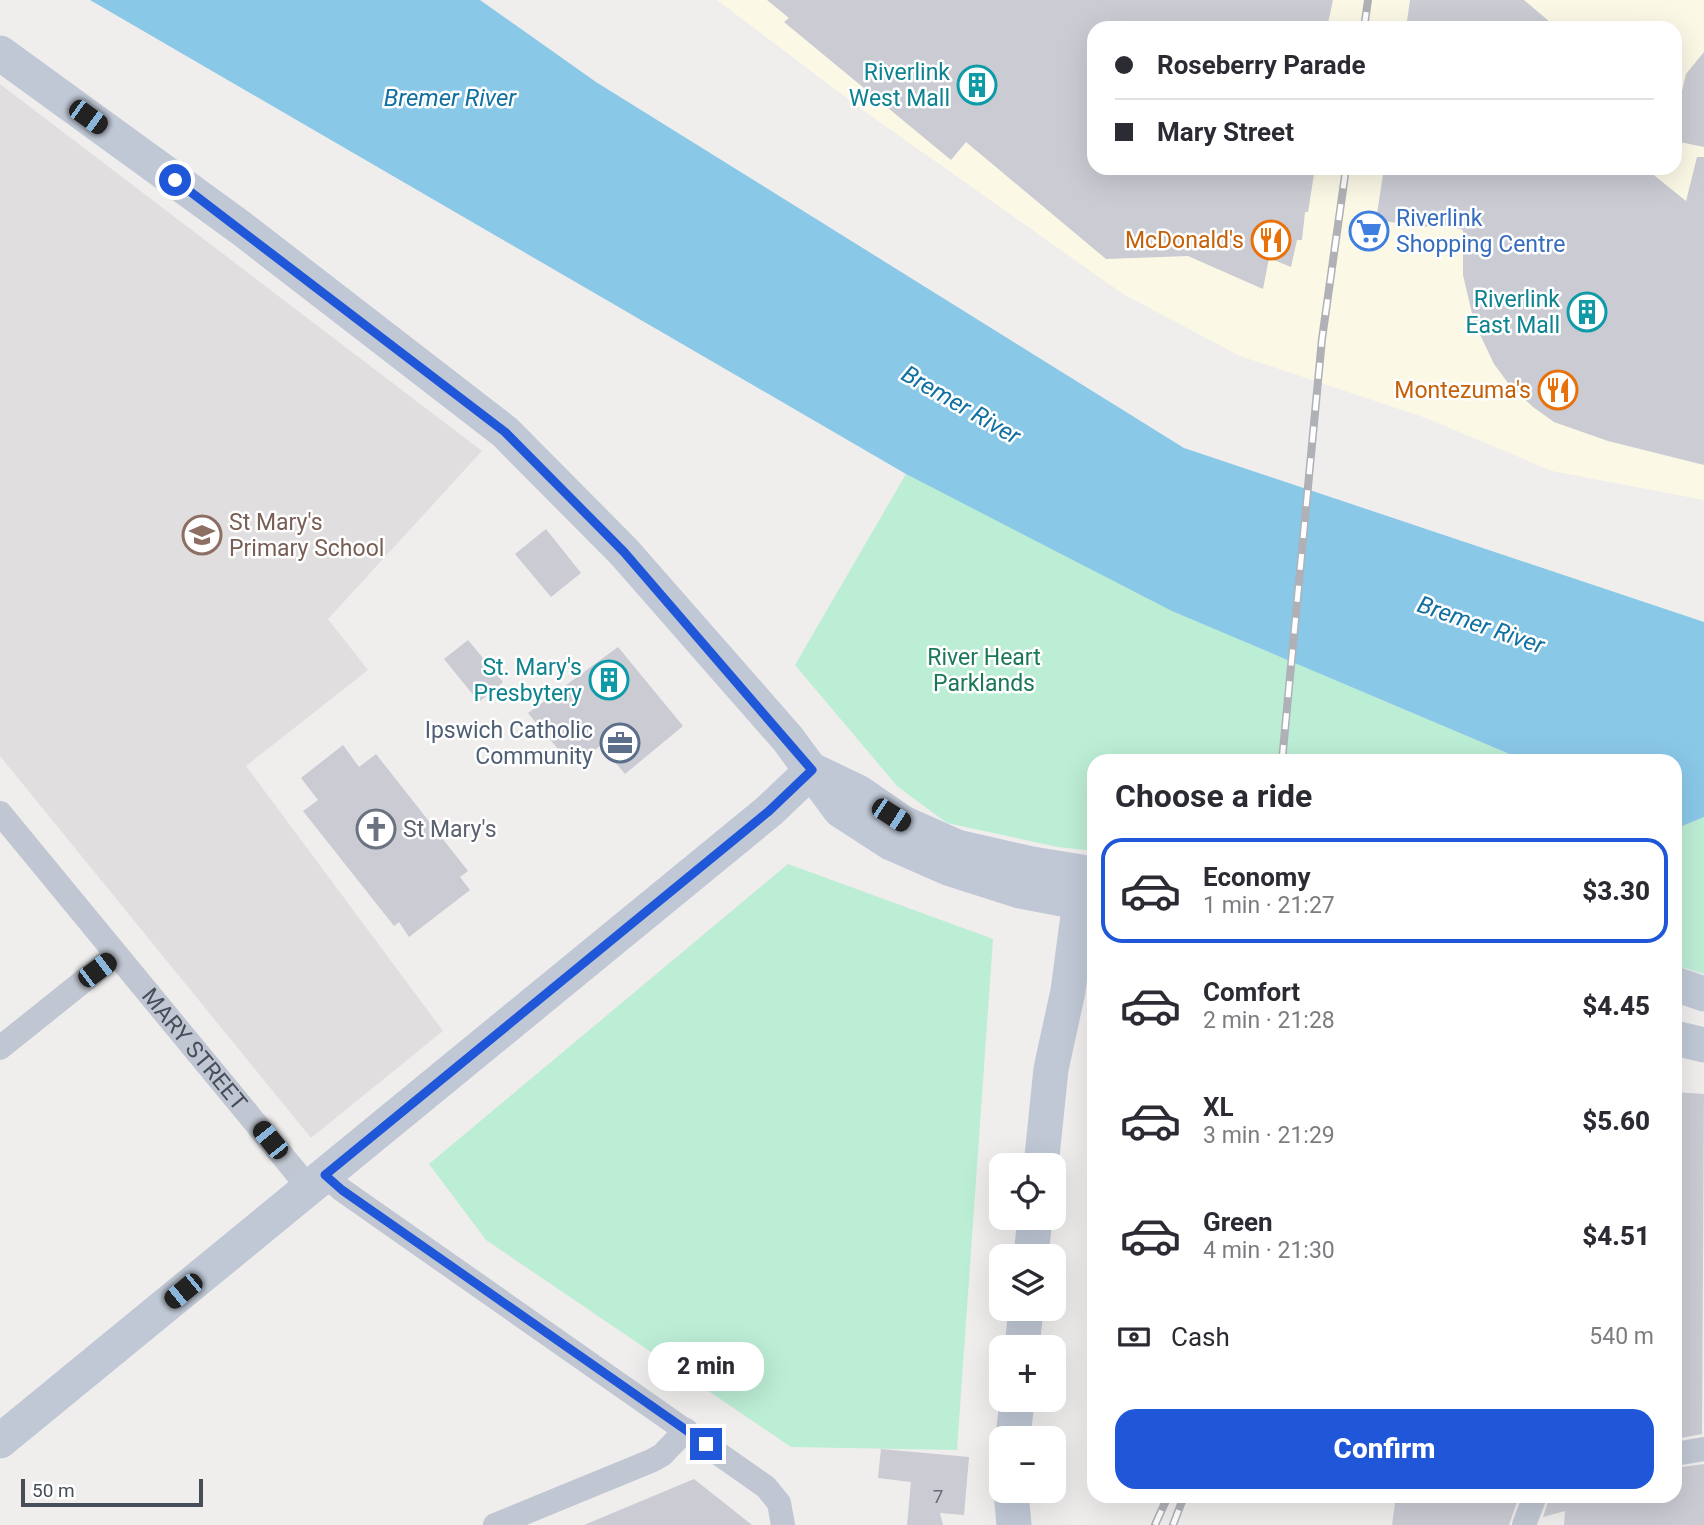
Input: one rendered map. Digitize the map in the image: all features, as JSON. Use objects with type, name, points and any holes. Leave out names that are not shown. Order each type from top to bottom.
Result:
[{"type":"street","points":[[0,52],[241,228],[505,432],[624,552],[812,770],[858,792],[903,823],[932,837],[1078,887],[1048,978],[1051,1069],[1042,1153]]},
{"type":"street","points":[[0,1441],[769,811],[812,770]]},
{"type":"street","name":"MARY STREET","points":[[0,813],[116,955],[317,1182],[342,1190],[766,1487],[781,1514]]},
{"type":"street","points":[[0,1048],[116,955]]},
{"type":"street","points":[[1051,1069],[1087,981]]},
{"type":"street","points":[[1682,986],[1704,994]]},
{"type":"street","points":[[1682,1040],[1704,1045]]},
{"type":"street","points":[[495,1525],[651,1461],[662,1455],[686,1430]]},
{"type":"street","points":[[1682,1453],[1704,1449]]},
{"type":"street","points":[[1524,1525],[1532,1503]]},
{"type":"shaded area","name":"Riverlink Shopping Centre","points":[[717,0],[1704,0],[1704,500],[1552,471],[1426,418],[1240,356],[1123,294],[860,108]]},
{"type":"shaded area","name":"St Mary's Primary School","points":[[0,84],[482,451],[328,619],[368,670],[246,766],[443,1031],[311,1138],[0,756]]},
{"type":"green space","name":"River Heart Parklands","points":[[906,474],[1242,640],[1510,754],[1087,754],[1087,850],[1058,847],[947,823],[897,786],[795,665]]},
{"type":"green space","points":[[1704,817],[1704,974],[1682,967],[1682,826]]},
{"type":"green space","points":[[788,864],[993,939],[957,1450],[791,1447],[486,1240],[429,1164]]},
{"type":"water","name":"Bremer River","points":[[90,0],[480,0],[596,82],[1184,448],[1704,622],[1704,817],[1682,826],[1682,754],[1509,754],[1172,611],[906,474]]},
{"type":"building","name":"Riverlink West Mall","points":[[767,0],[1333,0],[1328,21],[1087,21],[1087,175],[1314,175],[1302,240],[1297,240],[1291,267],[1269,258],[1263,289],[1188,256],[1106,259],[966,142],[951,160],[784,22],[789,18]]},
{"type":"building","points":[[1410,0],[1524,0],[1549,21],[1407,21]]},
{"type":"building","points":[[1704,52],[1704,147],[1682,142],[1682,91],[1686,74]]},
{"type":"building","name":"Riverlink East Mall","points":[[1697,157],[1704,157],[1704,465],[1608,441],[1554,422],[1533,407],[1511,387],[1494,364],[1474,322],[1463,275],[1463,230],[1428,221],[1427,227],[1376,220],[1383,175],[1654,175],[1686,201]]},
{"type":"building","points":[[546,529],[581,573],[551,597],[515,554]]},
{"type":"building","points":[[468,640],[503,682],[479,702],[444,659]]},
{"type":"building","name":"St. Mary's Presbytery","points":[[618,647],[683,726],[625,774],[601,745],[573,767],[528,713]]},
{"type":"building","name":"St Mary's","points":[[343,745],[359,767],[376,754],[468,871],[460,877],[470,890],[409,937],[399,922],[394,926],[303,811],[318,800],[301,778]]},
{"type":"building","points":[[1682,1092],[1704,1094],[1702,1434],[1682,1438]]},
{"type":"building","points":[[881,1449],[969,1457],[964,1515],[940,1513],[943,1525],[907,1525],[911,1482],[878,1478]]},
{"type":"building","points":[[1704,1464],[1704,1525],[1564,1525],[1565,1511],[1543,1517],[1548,1503],[1682,1503],[1682,1467]]},
{"type":"building","points":[[694,1479],[752,1525],[584,1525]]},
{"type":"building","points":[[1395,1503],[1517,1503],[1509,1525],[1392,1525]]},
{"type":"railway","points":[[1365,21],[1368,0]]},
{"type":"railway","points":[[1283,754],[1322,339],[1345,175]]},
{"type":"railway","points":[[1155,1525],[1165,1503]]},
{"type":"railway","points":[[1173,1525],[1181,1503]]},
{"type":"place","name":"Riverlink West Mall","points":[[977,85]]},
{"type":"place","name":"Riverlink Shopping Centre","points":[[1369,231]]},
{"type":"place","name":"McDonald's","points":[[1271,240]]},
{"type":"place","name":"Riverlink East Mall","points":[[1587,312]]},
{"type":"place","name":"Montezuma's","points":[[1558,390]]},
{"type":"place","name":"St Mary's Primary School","points":[[202,535]]},
{"type":"place","name":"St. Mary's Presbytery","points":[[609,680]]},
{"type":"place","name":"Ipswich Catholic Community","points":[[620,743]]},
{"type":"place","name":"St Mary's","points":[[376,829]]},
{"type":"route","points":[[175,180],[505,432],[624,552],[788,738],[812,770],[769,811],[325,1175],[342,1190],[706,1444]]}]
